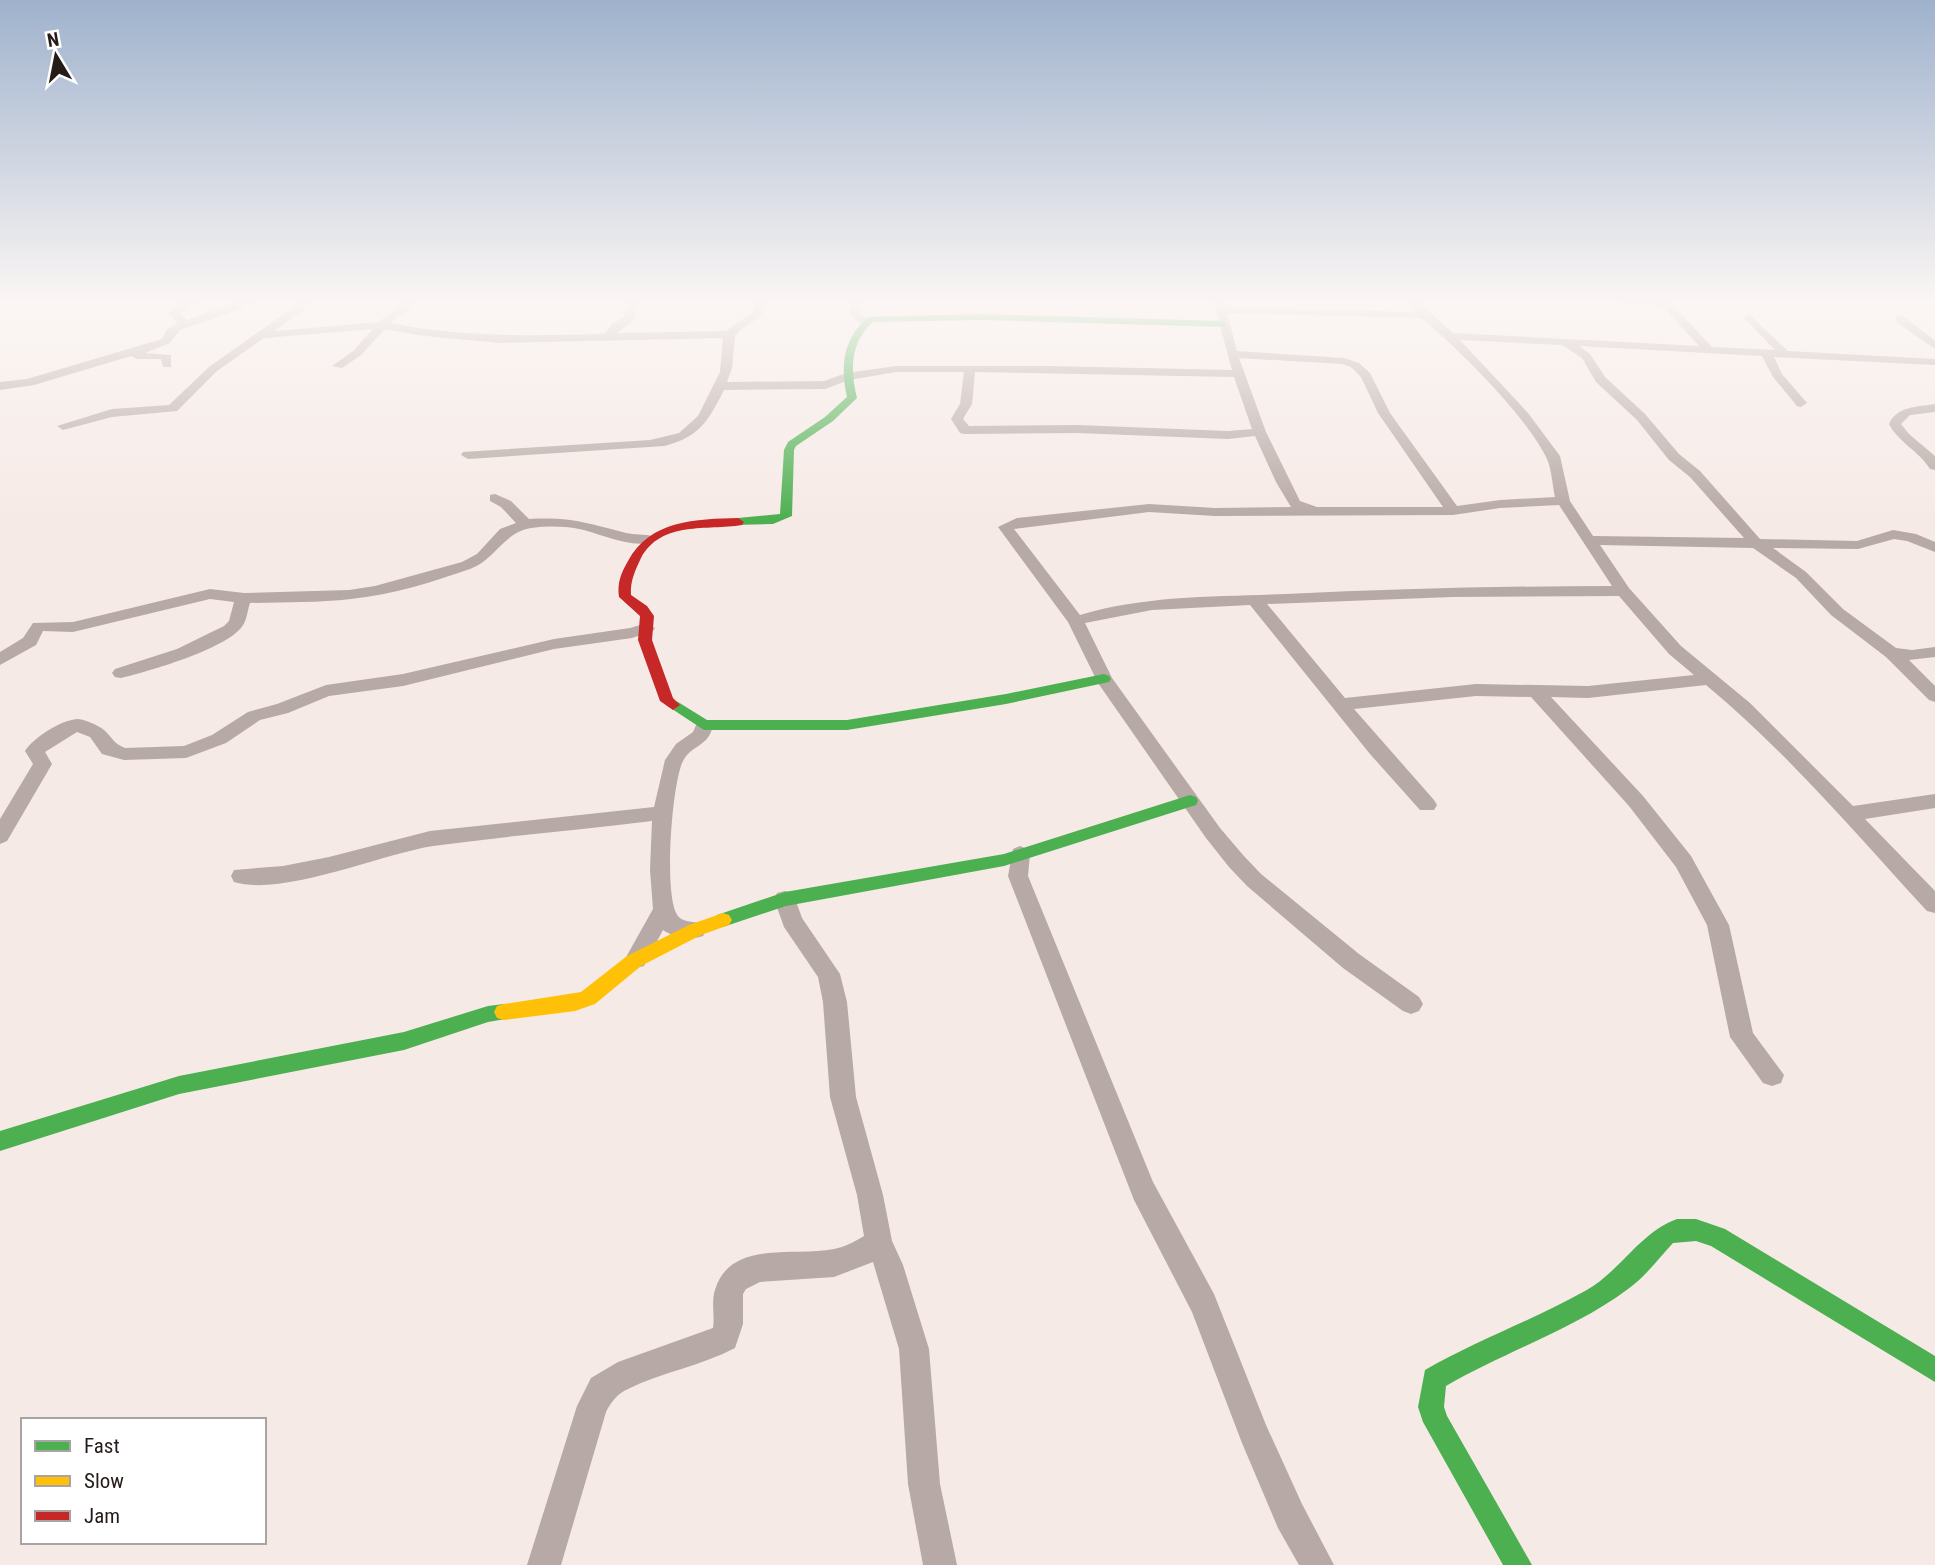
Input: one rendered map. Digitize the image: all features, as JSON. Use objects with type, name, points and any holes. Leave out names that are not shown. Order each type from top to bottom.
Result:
[{"type":"street","points":[[0,386],[34,383],[59,373]]},
{"type":"street","points":[[63,426],[112,413],[173,408],[210,373]]},
{"type":"street","points":[[468,455],[671,441],[699,426],[724,373]]},
{"type":"street","points":[[0,660],[30,641],[39,626],[73,627],[210,594],[244,598],[349,595],[407,584],[475,561],[505,532],[526,524],[574,523],[628,538],[648,538],[679,526],[762,521],[786,516],[789,450],[796,439],[829,419],[849,401],[852,396],[847,373]]},
{"type":"street","points":[[720,386],[825,385],[846,377],[871,373]]},
{"type":"street","points":[[970,373],[966,404],[957,419],[965,430],[1078,429],[1228,435],[1260,432]]},
{"type":"street","points":[[1189,373],[1241,374],[1290,508]]},
{"type":"street","points":[[1363,373],[1384,413],[1453,511]]},
{"type":"street","points":[[1484,373],[1524,416],[1553,456],[1563,501],[1623,591],[1675,650],[1744,707],[1935,905]]},
{"type":"street","points":[[1596,373],[1641,416],[1674,457],[1695,474],[1756,543],[1801,575],[1837,612],[1892,653],[1935,696]]},
{"type":"street","points":[[1776,373],[1801,403]]},
{"type":"street","points":[[1935,408],[1907,412],[1898,417],[1895,424],[1902,438],[1930,456],[1935,466]]},
{"type":"street","points":[[495,498],[509,504],[516,517],[526,524]]},
{"type":"street","points":[[1411,1004],[1351,961],[1254,880],[1213,833],[1104,679],[1076,621],[1004,527],[1008,524],[1149,508],[1215,512],[1290,508],[1315,511],[1453,511],[1500,504],[1563,501]]},
{"type":"street","points":[[1587,540],[1858,545],[1894,534],[1911,537],[1935,548]]},
{"type":"street","points":[[648,538],[631,561],[624,591],[627,601],[642,609],[647,617],[645,640],[667,701],[704,725],[847,725],[1006,699],[1104,679]]},
{"type":"street","points":[[1076,621],[1146,605],[1214,599],[1255,600],[1502,590],[1623,591]]},
{"type":"street","points":[[121,673],[159,663],[220,636],[236,625],[244,598]]},
{"type":"street","points":[[1255,600],[1343,704],[1377,750],[1427,805]]},
{"type":"street","points":[[0,836],[43,764],[34,751],[65,729],[78,725],[96,733],[110,749],[124,754],[186,752],[219,739],[254,716],[282,709],[326,691],[403,680],[523,650],[632,633],[647,628]]},
{"type":"street","points":[[1892,653],[1912,655],[1935,652]]},
{"type":"street","points":[[1343,704],[1476,690],[1588,692],[1708,679]]},
{"type":"street","points":[[1537,693],[1636,801],[1684,862],[1718,925],[1742,1037],[1772,1075]]},
{"type":"street","points":[[695,930],[680,930],[670,923],[663,911],[660,858],[663,813],[675,758],[681,750],[702,735],[704,725]]},
{"type":"street","points":[[0,1142],[179,1085],[299,1059],[404,1041],[488,1014],[575,1003],[588,998],[634,961],[695,930],[785,899],[1004,860],[1190,801]]},
{"type":"street","points":[[1849,814],[1935,801]]},
{"type":"street","points":[[241,876],[283,874],[430,839],[663,813]]},
{"type":"street","points":[[1020,855],[1018,876],[1143,1191],[1204,1304],[1253,1432],[1290,1516],[1317,1565]]},
{"type":"street","points":[[785,899],[792,921],[829,974],[835,1002],[843,1097],[870,1195],[879,1243],[890,1265],[914,1349],[924,1484],[940,1565]]},
{"type":"street","points":[[634,961],[663,911]]},
{"type":"street","points":[[1518,1565],[1436,1422],[1431,1407],[1434,1380],[1475,1355],[1594,1299],[1623,1279],[1666,1234],[1677,1230],[1696,1230],[1717,1237],[1935,1370]]},
{"type":"street","points":[[544,1565],[593,1406],[602,1390],[618,1377],[705,1348],[725,1338],[731,1323],[728,1292],[742,1272],[757,1268],[833,1264],[879,1243]]},
{"type":"traffic: fast","points":[[738,522],[773,520],[786,516],[789,450],[792,444],[829,419],[852,398],[848,373]]},
{"type":"traffic: fast","points":[[673,705],[704,725],[847,725],[1006,699],[1104,679]]},
{"type":"traffic: fast","points":[[723,920],[785,899],[1004,860],[1190,801]]},
{"type":"traffic: fast","points":[[0,1141],[179,1085],[404,1041],[488,1014],[504,1012]]},
{"type":"traffic: fast","points":[[1518,1565],[1436,1422],[1431,1407],[1434,1379],[1475,1355],[1594,1299],[1623,1279],[1666,1234],[1677,1230],[1696,1230],[1717,1237],[1935,1370]]},
{"type":"traffic: slow","points":[[504,1012],[575,1003],[588,998],[634,961],[695,930],[723,920]]},
{"type":"traffic: jam","points":[[673,705],[667,701],[645,640],[647,616],[625,597],[628,574],[639,551],[662,533],[691,524],[738,522]]}]
